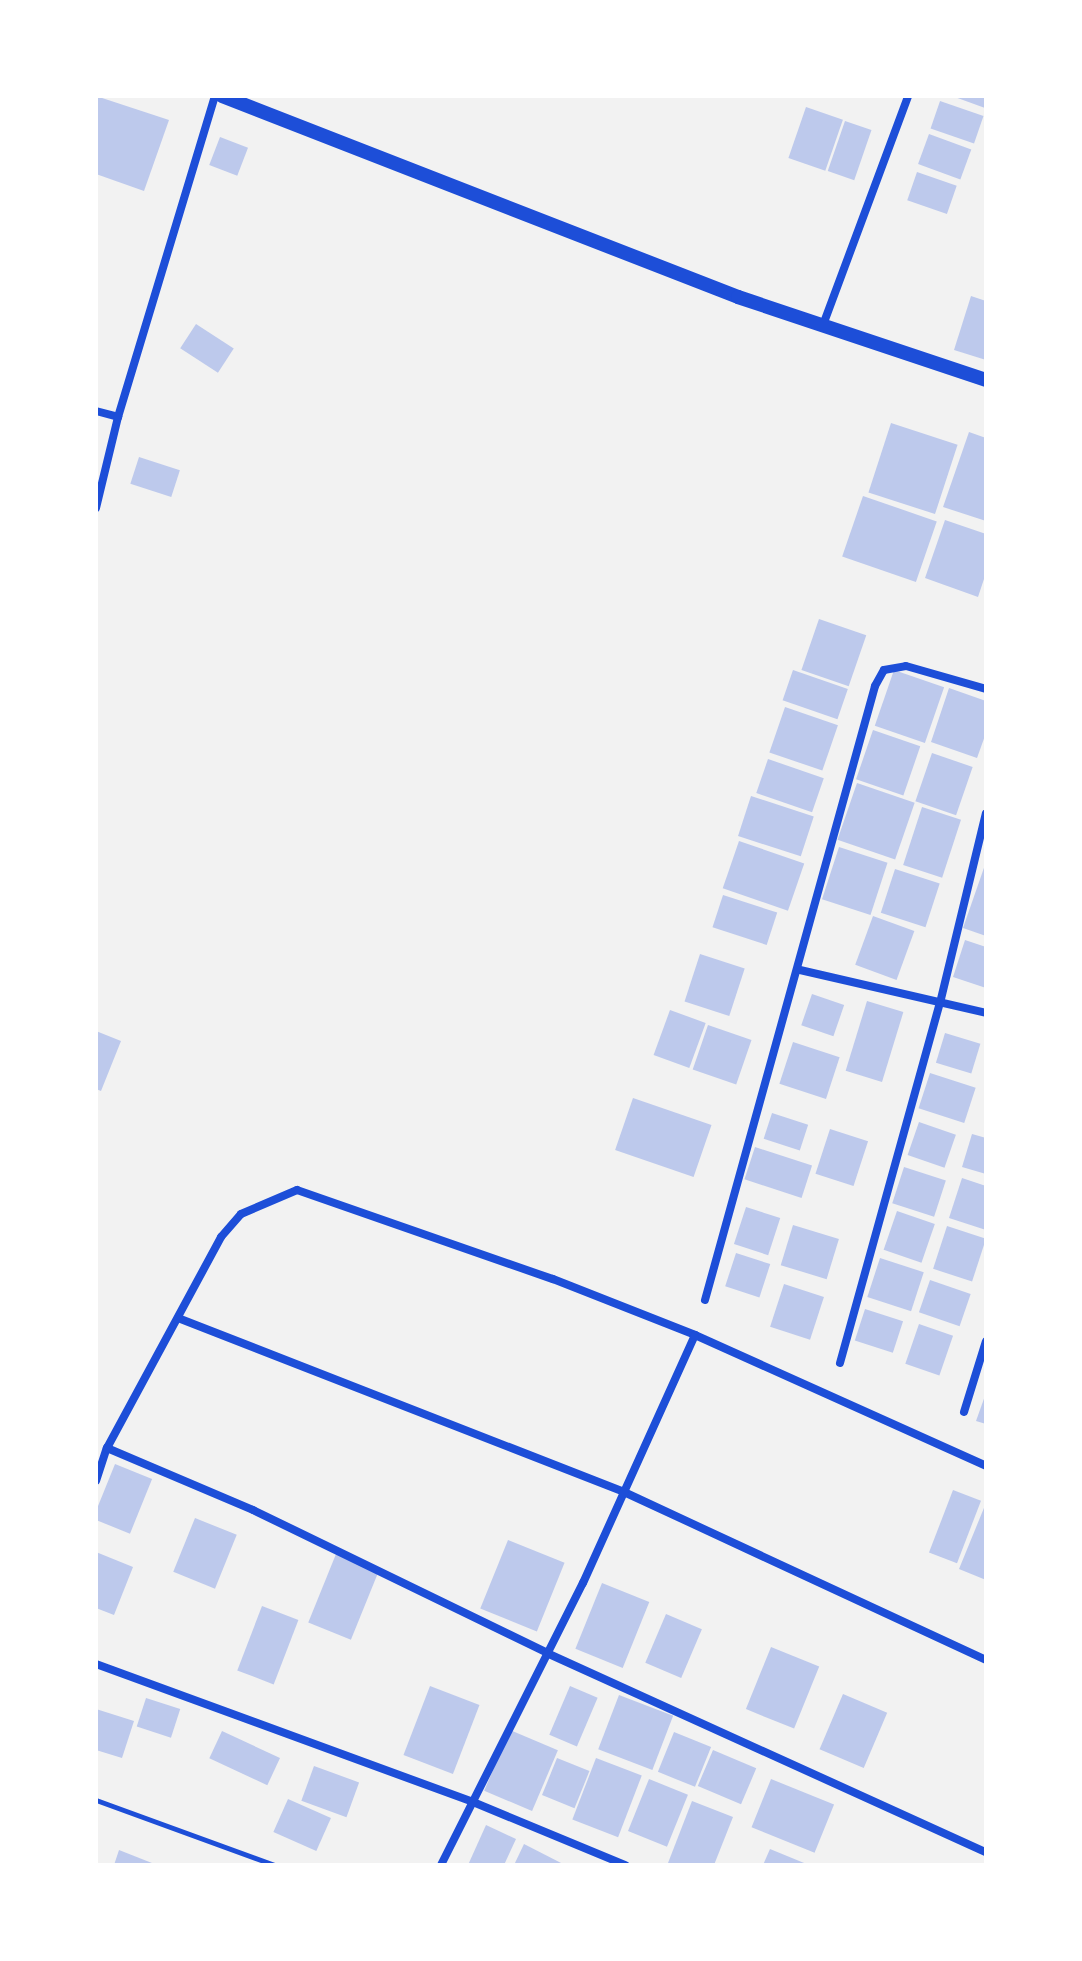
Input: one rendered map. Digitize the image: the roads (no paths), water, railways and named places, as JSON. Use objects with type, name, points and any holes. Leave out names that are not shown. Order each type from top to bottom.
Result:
[{"type":"street","points":[[96,508],[118,417],[215,96]]},
{"type":"street","points":[[222,96],[823,325],[986,380]]},
{"type":"street","points":[[823,325],[908,96]]},
{"type":"street","points":[[96,411],[118,417]]},
{"type":"street","points":[[705,1300],[884,670],[906,666],[986,689]]},
{"type":"street","points":[[840,1363],[940,1003],[986,813]]},
{"type":"street","points":[[800,970],[986,1013]]},
{"type":"street","points":[[96,1481],[107,1448],[221,1237],[241,1214],[297,1190],[553,1279],[695,1335],[986,1466]]},
{"type":"street","points":[[178,1318],[624,1492],[986,1660]]},
{"type":"street","points":[[441,1865],[549,1654],[695,1335]]},
{"type":"street","points":[[964,1412],[986,1341]]},
{"type":"street","points":[[107,1448],[388,1573],[549,1654],[986,1852]]},
{"type":"street","points":[[96,1664],[473,1802],[625,1865]]}]
